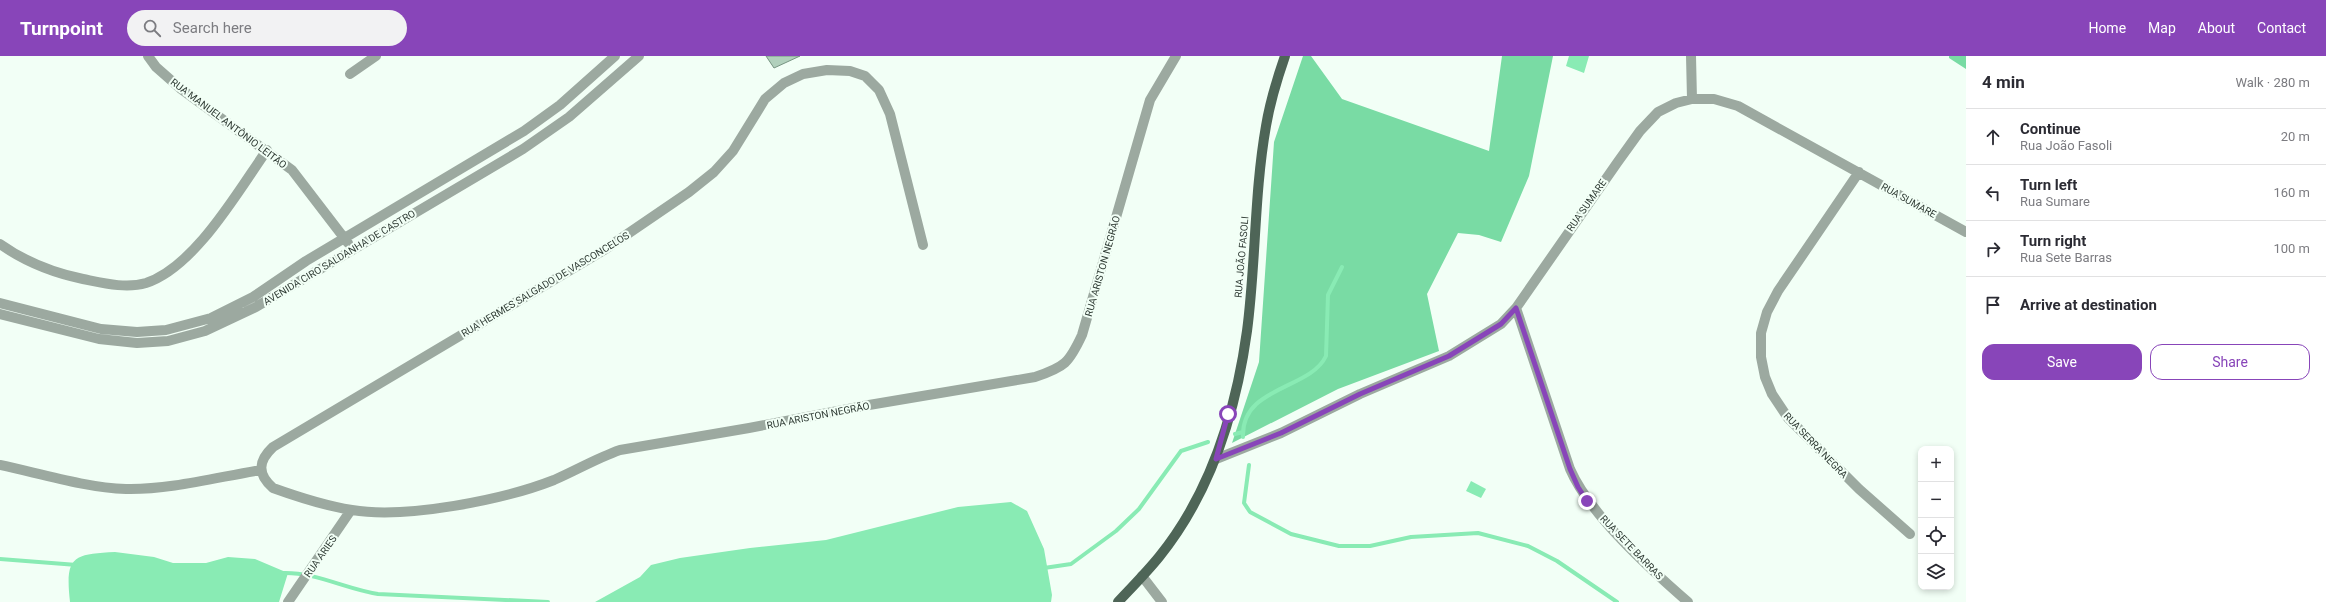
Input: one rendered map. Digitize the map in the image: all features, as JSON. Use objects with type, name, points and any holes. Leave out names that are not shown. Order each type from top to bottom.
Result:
[{"type":"main road","name":"RUA JOÃO FASOLI","points":[[1118,602],[1160,556],[1189,512],[1216,459],[1236,384],[1247,331],[1261,158],[1269,112],[1285,56]]},
{"type":"street","name":"RUA MANUEL ANTÔNIO LEITÃO","points":[[148,56],[156,67],[181,88],[267,150],[292,170],[345,238],[351,249]]},
{"type":"street","points":[[350,74],[376,56]]},
{"type":"street","name":"AVENIDA CIRO SALDANHA DE CASTRO","points":[[0,303],[101,329],[137,332],[166,330],[211,318],[239,304],[345,238],[524,131],[560,105],[615,56]]},
{"type":"street","name":"AVENIDA CIRO SALDANHA DE CASTRO","points":[[0,314],[99,339],[137,343],[168,341],[206,331],[256,307],[546,134],[600,92],[639,56]]},
{"type":"street","name":"RUA ARISTON NEGRÃO","points":[[261,470],[267,483],[273,488],[352,510],[382,512],[427,509],[504,496],[555,479],[601,456],[620,450],[1035,377],[1054,371],[1071,358],[1082,335],[1150,100],[1176,56]]},
{"type":"street","points":[[1691,56],[1692,99]]},
{"type":"street","name":"RUA HERMES SALGADO DE VASCONCELOS","points":[[261,470],[264,457],[273,447],[604,250],[689,192],[714,172],[733,151],[765,99],[784,82],[803,74],[827,70],[850,71],[865,76],[879,90],[890,114],[923,245]]},
{"type":"street","name":"RUA SUMARE","points":[[1216,459],[1281,433],[1360,394],[1449,356],[1501,324],[1516,308],[1585,206],[1640,131],[1658,112],[1676,103],[1692,99],[1714,99],[1738,106],[1966,232]]},
{"type":"street","points":[[0,244],[31,262],[69,276],[127,286],[146,283],[169,272],[196,247],[267,150]]},
{"type":"street","name":"RUA SERRA NEGRA","points":[[1859,172],[1775,296],[1767,312],[1762,332],[1761,357],[1765,378],[1772,394],[1788,418],[1859,489],[1910,534]]},
{"type":"street","name":"RUA SETE BARRAS","points":[[1516,308],[1578,487],[1617,534],[1688,602]]},
{"type":"street","points":[[0,464],[125,489],[157,486],[261,470]]},
{"type":"street","name":"RUA ARIES","points":[[288,602],[352,510]]},
{"type":"street","points":[[1142,576],[1162,602]]},
{"type":"shaded area","points":[[1303,56],[1311,56],[1342,99],[1489,151],[1502,56],[1553,56],[1529,176],[1501,242],[1479,235],[1458,233],[1427,294],[1439,351],[1338,389],[1232,443],[1259,362],[1274,142]]},
{"type":"shaded area","points":[[1569,56],[1589,56],[1584,73],[1566,66]]},
{"type":"shaded area","points":[[1949,56],[1966,56],[1966,69],[1949,58]]},
{"type":"shaded area","points":[[1471,481],[1486,489],[1481,498],[1466,491]]},
{"type":"shaded area","points":[[1011,502],[1027,511],[1044,549],[1052,595],[1051,602],[595,602],[640,577],[651,565],[680,558],[750,548],[826,540],[958,507]]},
{"type":"shaded area","points":[[115,552],[154,557],[173,563],[206,563],[228,557],[255,559],[288,573],[279,602],[70,602],[69,575],[74,561],[89,554]]},
{"type":"building","points":[[766,56],[800,56],[774,68]]},
{"type":"waterway","points":[[1243,437],[1245,420],[1253,408],[1264,398],[1306,376],[1318,367],[1326,356],[1328,295],[1342,267]]},
{"type":"waterway","points":[[1235,434],[1243,432]]},
{"type":"waterway","points":[[1044,568],[1071,564],[1116,531],[1139,509],[1181,451],[1208,442]]},
{"type":"waterway","points":[[1249,465],[1244,503],[1250,512],[1291,534],[1339,546],[1370,546],[1411,537],[1478,533],[1528,546],[1557,561],[1617,602]]},
{"type":"waterway","points":[[0,559],[77,565]]},
{"type":"waterway","points":[[283,573],[307,575],[378,594],[548,602]]},
{"type":"route","points":[[1228,414],[1216,459],[1281,433],[1360,394],[1449,356],[1501,324],[1516,308],[1557,426],[1570,469],[1578,487],[1587,501]]}]
